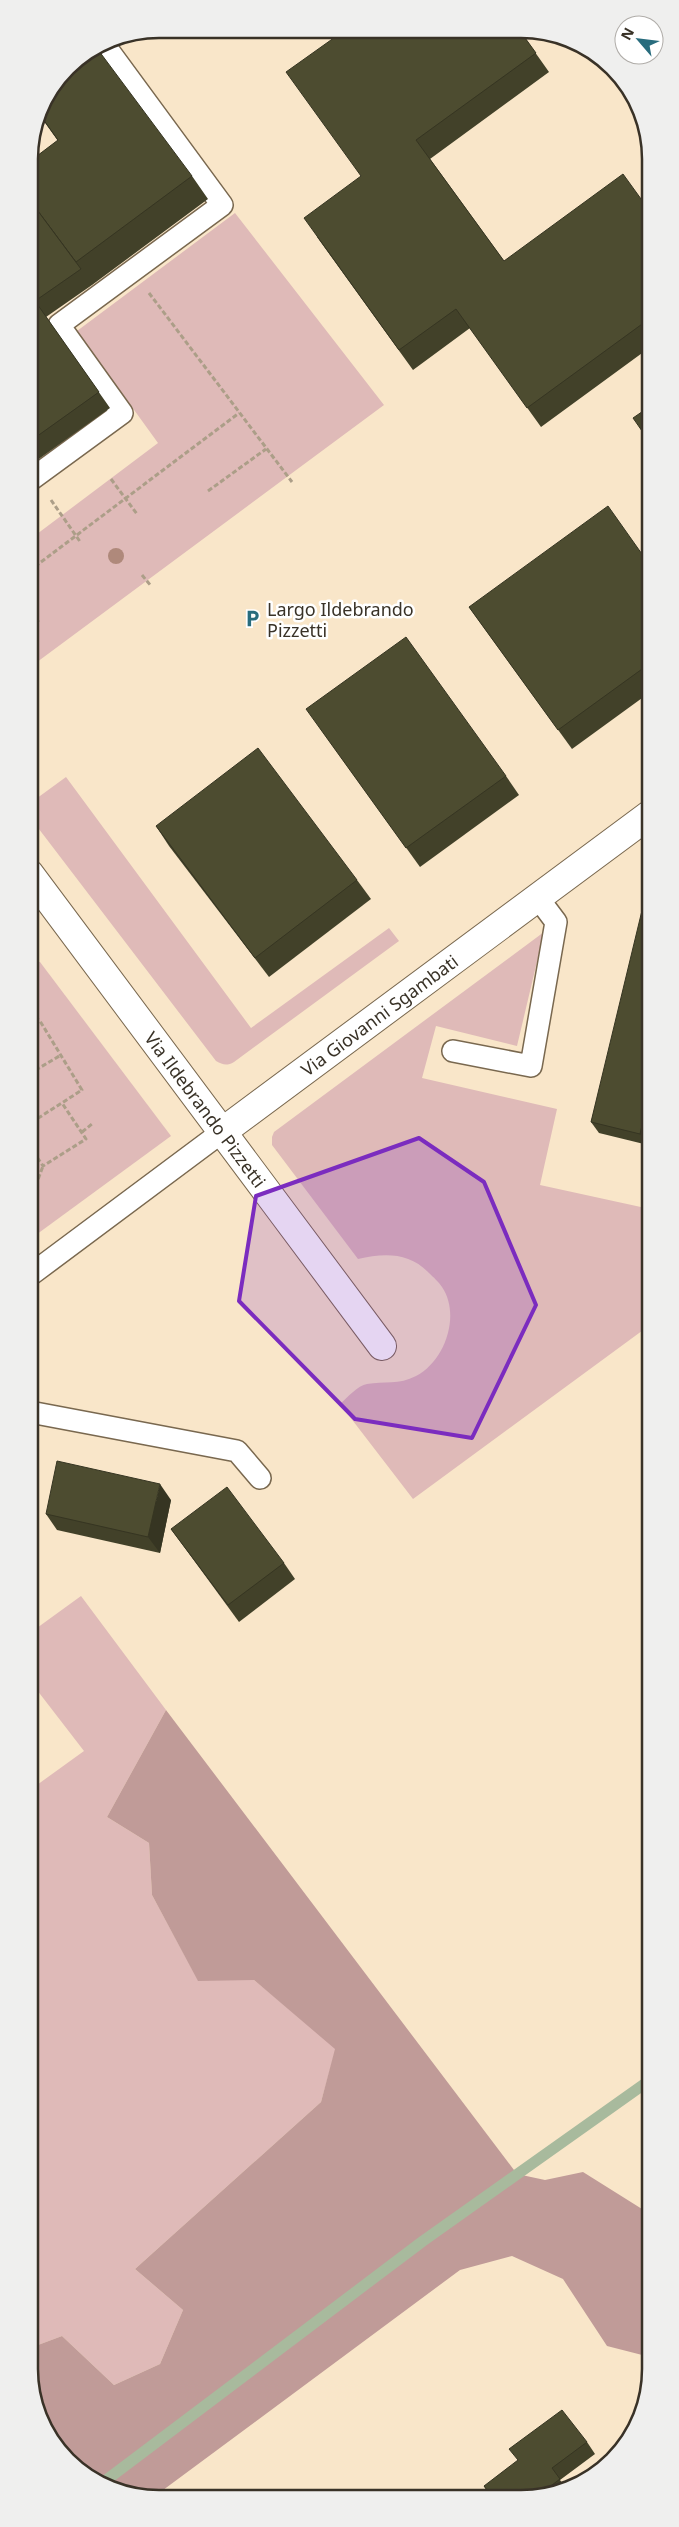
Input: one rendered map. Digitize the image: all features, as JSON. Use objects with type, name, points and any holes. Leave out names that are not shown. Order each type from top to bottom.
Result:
[{"type":"street","name":"Via Giovanni Sgambati","points":[[222,1132],[642,820]]},
{"type":"street","name":"Via Ildebrando Pizzetti","points":[[38,885],[382,1346]]},
{"type":"lane","points":[[38,475],[122,413],[59,325],[222,205],[107,50]]},
{"type":"lane","points":[[453,1051],[531,1066],[556,922],[538,898]]},
{"type":"lane","points":[[38,1270],[222,1132]]},
{"type":"lane","points":[[38,1414],[237,1451],[260,1478]]},
{"type":"path","points":[[132,271],[292,482]]},
{"type":"path","points":[[38,564],[239,413]]},
{"type":"path","points":[[208,491],[266,448]]},
{"type":"path","points":[[111,479],[137,514]]},
{"type":"path","points":[[38,487],[81,543]]},
{"type":"path","points":[[142,575],[151,586]]},
{"type":"path","points":[[38,1019],[82,1090],[38,1118]]},
{"type":"path","points":[[38,1069],[61,1055]]},
{"type":"path","points":[[38,1180],[43,1166],[86,1139],[62,1103]]},
{"type":"path","points":[[82,1132],[92,1124]]},
{"type":"path","points":[[38,1158],[43,1166]]},
{"type":"highlighted area","points":[[419,1138],[484,1182],[536,1305],[472,1438],[355,1419],[239,1301],[256,1196]]},
{"type":"shaded area","points":[[235,213],[384,405],[38,661],[38,533],[158,443],[77,331]]},
{"type":"shaded area","points":[[66,777],[251,1028],[389,928],[399,941],[234,1062],[223,1064],[216,1061],[38,828],[38,797]]},
{"type":"shaded area","points":[[544,932],[517,1046],[436,1026],[422,1078],[557,1109],[540,1185],[642,1207],[641,1331],[413,1499],[340,1404],[356,1389],[364,1385],[404,1381],[426,1369],[442,1349],[447,1336],[450,1324],[448,1298],[438,1281],[413,1261],[387,1255],[358,1259],[272,1145],[274,1132]]},
{"type":"shaded area","points":[[38,962],[40,962],[171,1136],[38,1233]]},
{"type":"shaded area","points":[[81,1596],[166,1710],[107,1817],[149,1843],[152,1895],[198,1980],[254,1980],[336,2048],[321,2102],[135,2269],[183,2310],[160,2364],[114,2385],[62,2336],[38,2345],[38,1784],[84,1751],[38,1691],[38,1627]]},
{"type":"shaded area","points":[[166,1710],[517,2174],[545,2180],[583,2172],[641,2208],[641,2355],[607,2346],[563,2279],[512,2256],[460,2270],[163,2490],[119,2483],[85,2465],[73,2454],[58,2436],[50,2422],[42,2400],[39,2384],[38,2345],[62,2336],[114,2385],[160,2364],[183,2310],[135,2269],[321,2102],[335,2049],[254,1980],[198,1981],[152,1895],[149,1843],[107,1817]]},
{"type":"building","points":[[334,38],[525,38],[536,53],[416,140],[504,261],[623,174],[642,200],[642,324],[527,408],[456,309],[399,350],[304,218],[361,176],[286,72]]},
{"type":"building","points":[[100,53],[192,176],[76,262],[38,211],[38,155],[58,140],[44,121],[47,112],[67,79],[85,62]]},
{"type":"building","points":[[38,211],[81,269],[38,299]]},
{"type":"building","points":[[38,305],[99,392],[38,436]]},
{"type":"building","points":[[642,412],[642,431],[633,418]]},
{"type":"building","points":[[608,506],[642,554],[642,669],[558,730],[469,607]]},
{"type":"building","points":[[406,637],[506,776],[406,848],[306,709]]},
{"type":"building","points":[[258,748],[357,880],[255,958],[156,826]]},
{"type":"building","points":[[642,912],[642,1127],[640,1134],[591,1122]]},
{"type":"building","points":[[57,1461],[160,1484],[148,1537],[46,1514]]},
{"type":"building","points":[[227,1487],[284,1563],[228,1605],[171,1529]]},
{"type":"building","points":[[562,2410],[587,2442],[552,2468],[560,2479],[552,2485],[521,2490],[487,2490],[484,2486],[518,2460],[509,2449]]},
{"type":"waterway","points":[[108,2478],[423,2241],[641,2086]]},
{"type":"place","name":"Largo Ildebrando Pizzetti","points":[[253,619]]}]
